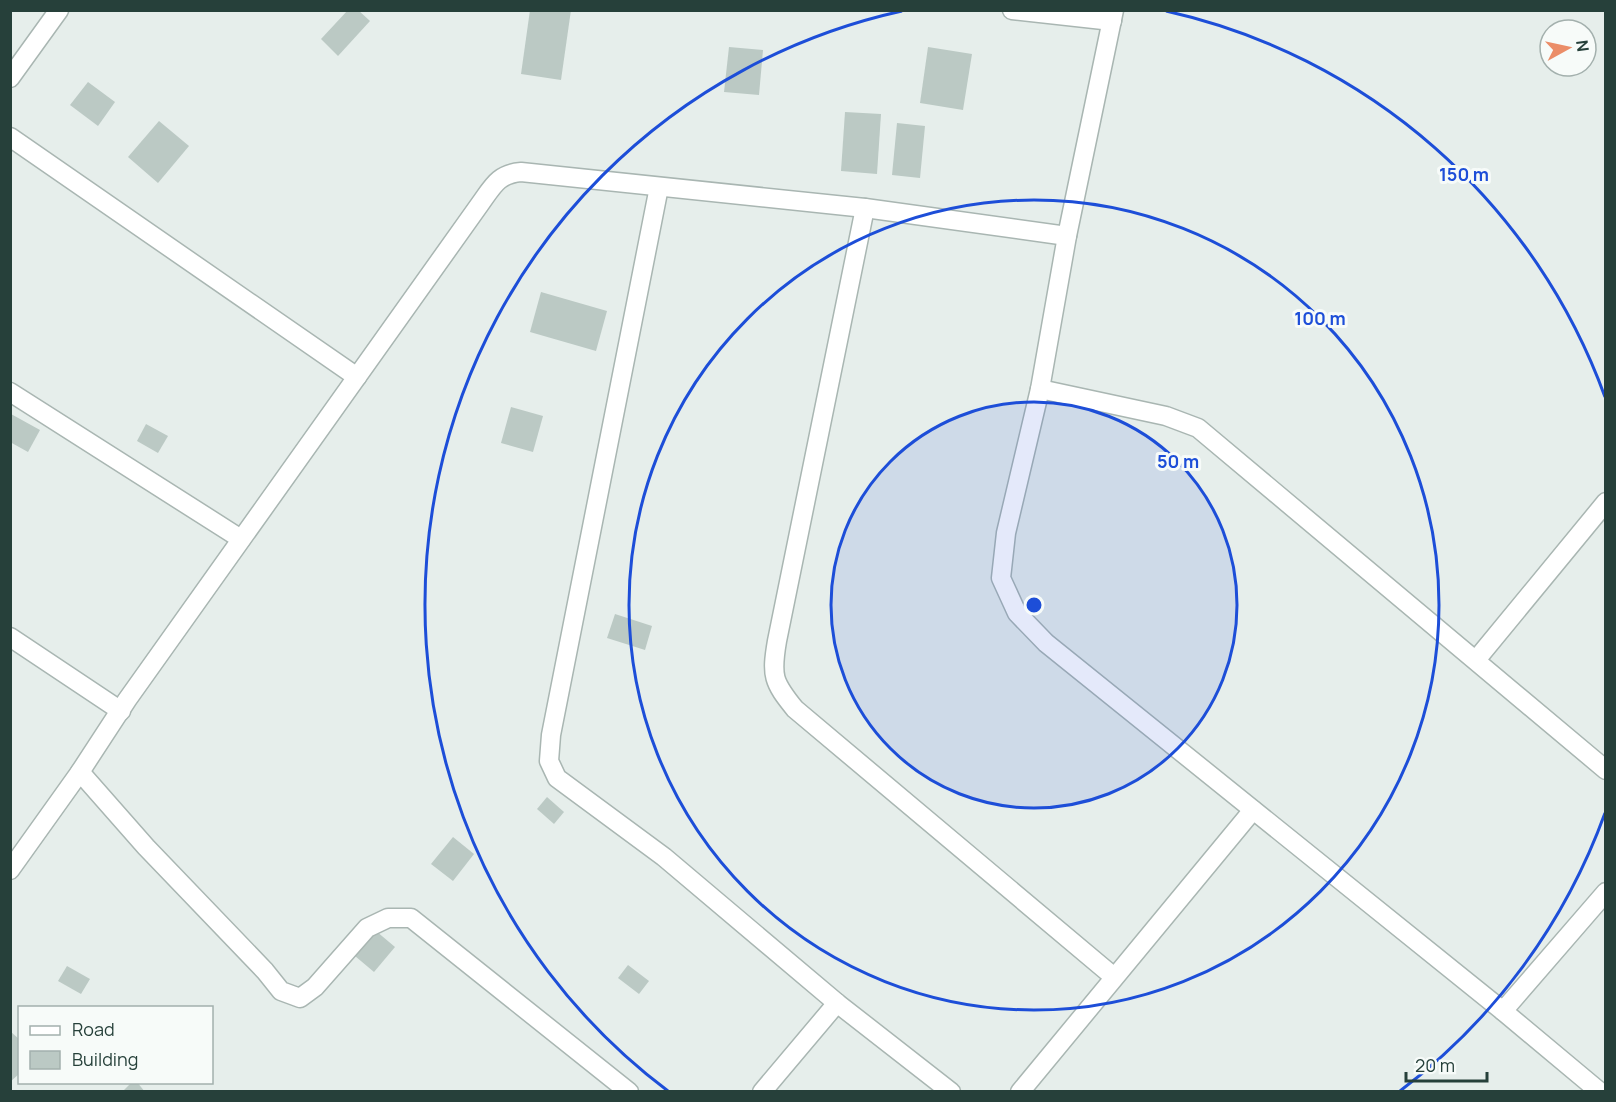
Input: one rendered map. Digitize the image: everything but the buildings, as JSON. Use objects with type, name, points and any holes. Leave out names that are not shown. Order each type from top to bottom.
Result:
[{"type":"street","points":[[10,78],[59,10]]},
{"type":"street","points":[[1012,10],[1113,16],[1067,236],[1040,389],[1006,533],[1001,579],[1017,614],[1046,643],[1503,1011],[1600,1092]]},
{"type":"street","points":[[10,136],[357,376]]},
{"type":"street","points":[[10,870],[357,376],[480,204],[497,181],[507,173],[521,172],[865,208],[1067,236]]},
{"type":"street","points":[[659,188],[551,735],[549,762],[557,778],[664,857],[837,1003],[951,1092]]},
{"type":"street","points":[[865,208],[772,667],[778,688],[795,710],[1114,977]]},
{"type":"street","points":[[1040,389],[1166,416],[1198,428],[1605,770]]},
{"type":"street","points":[[10,392],[242,539]]},
{"type":"street","points":[[1476,660],[1605,502]]},
{"type":"street","points":[[10,637],[121,711]]},
{"type":"street","points":[[80,772],[146,847],[265,971],[281,991],[300,998],[315,987],[367,928],[388,918],[411,918],[629,1092]]},
{"type":"street","points":[[1020,1092],[1253,810]]},
{"type":"street","points":[[1503,1011],[1605,892]]},
{"type":"street","points":[[762,1092],[837,1003]]}]
